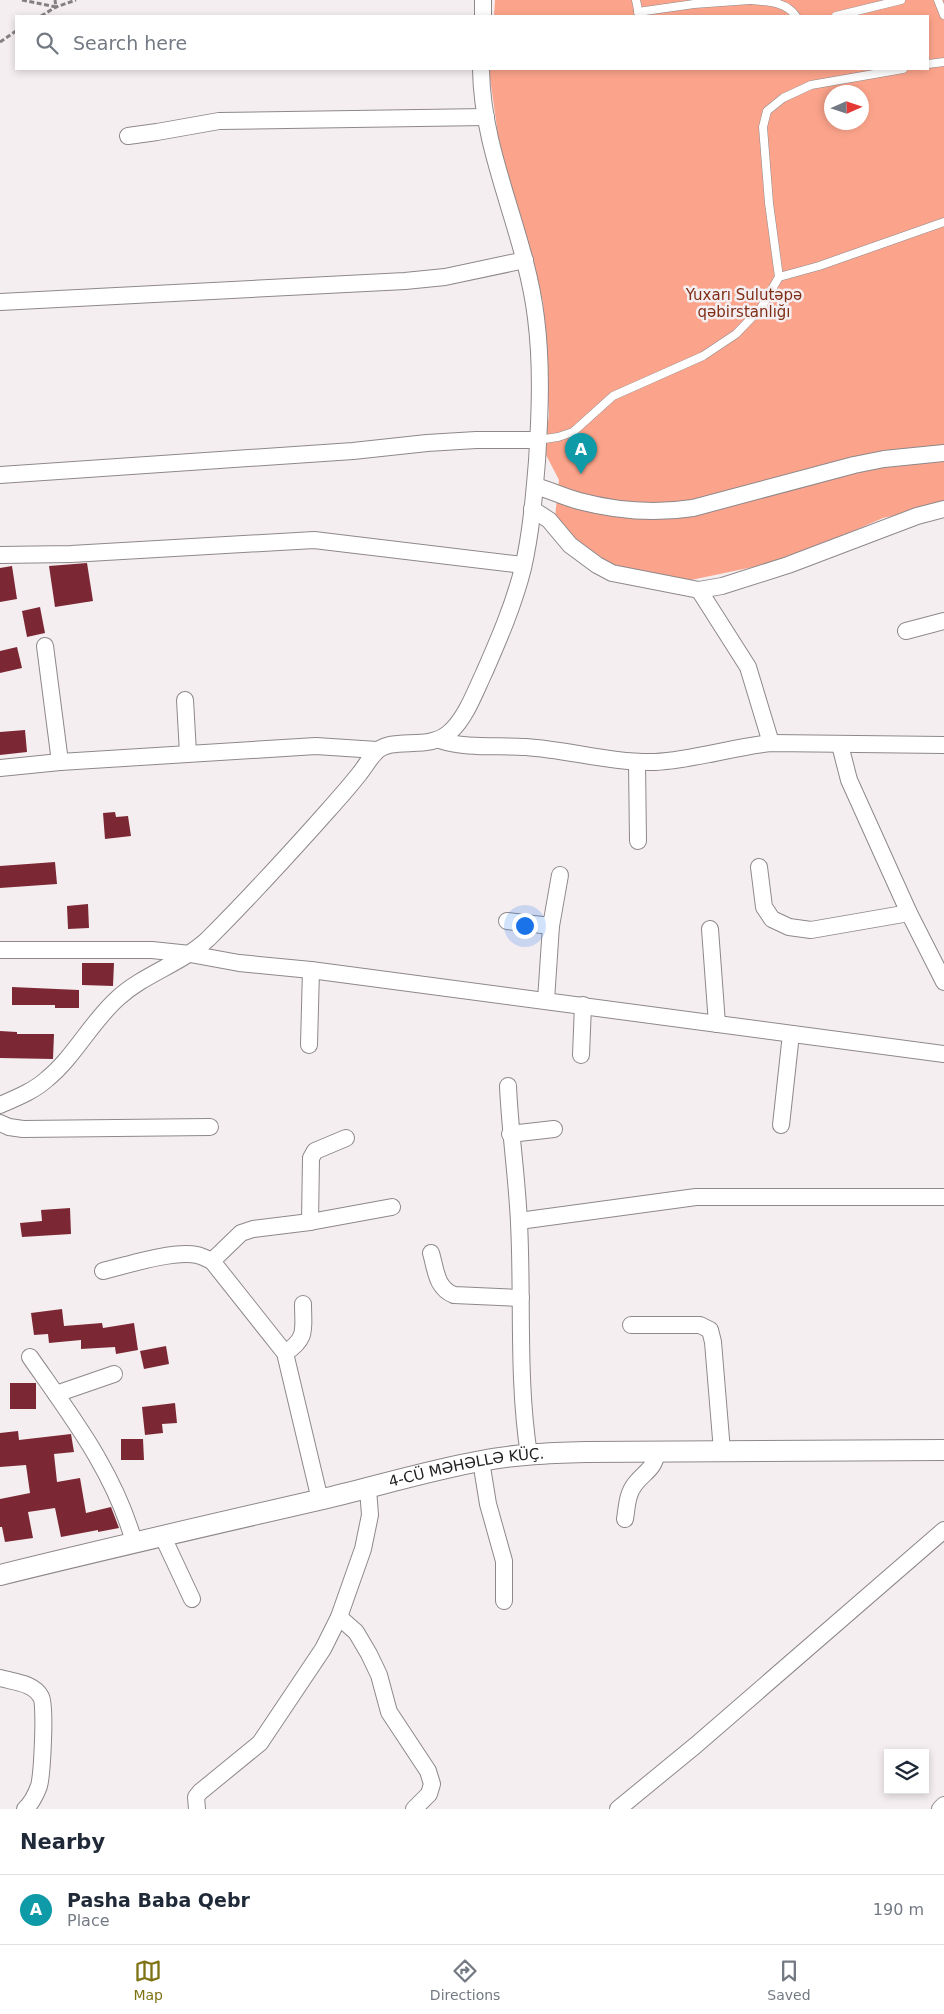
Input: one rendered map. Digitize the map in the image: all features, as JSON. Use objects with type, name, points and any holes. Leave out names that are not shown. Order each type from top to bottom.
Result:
[{"type":"street","points":[[482,15],[483,0]]},
{"type":"street","points":[[439,740],[451,731],[460,720],[476,689],[506,620],[523,566],[535,486],[538,440],[540,385],[536,319],[525,260],[486,117],[481,70]]},
{"type":"street","points":[[128,136],[219,121],[486,117]]},
{"type":"street","points":[[0,302],[405,281],[445,277],[525,260]]},
{"type":"street","points":[[0,475],[353,452],[437,442],[538,440]]},
{"type":"street","points":[[535,486],[578,501],[614,509],[669,512],[693,508],[854,465],[944,453]]},
{"type":"street","points":[[532,509],[549,520],[570,545],[597,565],[612,573],[699,590],[722,586],[788,566],[917,516],[944,509]]},
{"type":"street","points":[[0,555],[71,554],[314,540],[523,566]]},
{"type":"street","points":[[699,590],[748,666],[771,743]]},
{"type":"street","points":[[906,631],[944,621]]},
{"type":"street","points":[[45,646],[60,762]]},
{"type":"street","points":[[185,700],[188,753]]},
{"type":"street","points":[[0,1105],[32,1090],[46,1080],[66,1060],[118,998],[190,954],[227,920],[316,824],[360,774],[377,750],[386,746],[439,740],[462,745],[557,749],[600,759],[637,762],[683,760],[751,745],[771,743],[944,745]]},
{"type":"street","points":[[840,745],[849,780],[909,913],[944,982]]},
{"type":"street","points":[[0,768],[188,753],[316,746],[356,747],[377,750]]},
{"type":"street","points":[[637,762],[638,841]]},
{"type":"street","points":[[759,867],[764,907],[772,919],[789,927],[811,930],[909,913]]},
{"type":"street","points":[[546,1000],[551,926],[560,875]]},
{"type":"street","points":[[507,921],[551,926]]},
{"type":"street","points":[[710,929],[716,1024]]},
{"type":"street","points":[[0,950],[152,950],[190,954],[239,963],[311,970],[546,1000],[944,1054]]},
{"type":"street","points":[[309,1045],[311,970]]},
{"type":"street","points":[[581,1055],[583,1005]]},
{"type":"street","points":[[781,1125],[791,1034]]},
{"type":"street","points":[[508,1086],[510,1134],[519,1221],[523,1414],[529,1455]]},
{"type":"street","points":[[0,1123],[9,1127],[23,1129],[210,1127]]},
{"type":"street","points":[[510,1134],[554,1129]]},
{"type":"street","points":[[310,1222],[311,1158],[315,1151],[346,1138]]},
{"type":"street","points":[[519,1221],[696,1197],[944,1197]]},
{"type":"street","points":[[212,1262],[241,1233],[280,1224],[310,1222],[392,1207]]},
{"type":"street","points":[[431,1253],[439,1284],[446,1292],[454,1295],[521,1298]]},
{"type":"street","points":[[103,1271],[137,1262],[184,1254],[198,1255],[212,1262],[285,1353],[320,1500]]},
{"type":"street","points":[[285,1353],[298,1345],[303,1336],[303,1304]]},
{"type":"street","points":[[631,1325],[700,1325],[710,1330],[713,1342],[722,1451]]},
{"type":"street","points":[[30,1357],[98,1456],[126,1513],[134,1542]]},
{"type":"street","points":[[56,1394],[114,1374]]},
{"type":"street","name":"4-CÜ MƏHƏLLƏ KÜÇ.","points":[[0,1575],[481,1461],[529,1455],[586,1452],[944,1450]]},
{"type":"street","points":[[625,1519],[628,1496],[635,1484],[652,1467],[657,1452]]},
{"type":"street","points":[[481,1461],[488,1504],[504,1561],[504,1601]]},
{"type":"street","points":[[197,1809],[196,1797],[200,1792],[249,1753],[267,1734],[323,1649],[339,1617],[363,1549],[370,1514],[368,1489]]},
{"type":"street","points":[[618,1809],[696,1745],[944,1530]]},
{"type":"street","points":[[162,1536],[192,1599]]},
{"type":"street","points":[[339,1617],[356,1632],[369,1654],[379,1675],[390,1712],[428,1771],[432,1784],[429,1794],[414,1809]]},
{"type":"street","points":[[0,1678],[32,1687],[42,1697],[44,1714],[40,1784],[30,1804],[25,1809]]},
{"type":"street","points":[[940,1809],[944,1805]]},
{"type":"lane","points":[[636,0],[638,14],[694,4],[751,0],[778,2],[792,10],[795,15]]},
{"type":"lane","points":[[840,15],[901,0]]},
{"type":"lane","points":[[938,0],[944,15]]},
{"type":"lane","points":[[929,64],[944,62]]},
{"type":"lane","points":[[538,440],[558,437],[573,432],[613,396],[703,356],[736,334],[761,308],[779,277],[769,203],[762,127],[766,111],[784,98],[811,85],[897,70]]},
{"type":"lane","points":[[779,277],[819,266],[944,222]]},
{"type":"path","points":[[22,0],[56,7]]},
{"type":"path","points":[[55,0],[56,7]]},
{"type":"path","points":[[43,15],[56,7],[76,0]]},
{"type":"path","points":[[0,42],[15,32]]},
{"type":"green space","name":"Yuxarı Sulutəpə qəbirstanlığı","points":[[495,0],[944,0],[944,505],[883,518],[787,560],[691,580],[617,568],[582,547],[555,517],[559,480],[544,451],[549,415],[543,302],[499,142],[490,70],[929,70],[929,15],[494,15]]},
{"type":"building","points":[[87,563],[93,601],[55,607],[49,566]]},
{"type":"building","points":[[12,566],[17,599],[0,602],[0,568]]},
{"type":"building","points":[[40,607],[45,633],[27,637],[22,611]]},
{"type":"building","points":[[17,647],[22,668],[0,673],[0,651]]},
{"type":"building","points":[[25,730],[27,752],[0,755],[0,732]]},
{"type":"building","points":[[115,812],[116,817],[128,816],[131,836],[105,839],[103,813]]},
{"type":"building","points":[[55,862],[57,884],[0,888],[0,866]]},
{"type":"building","points":[[88,904],[89,928],[68,929],[67,906]]},
{"type":"building","points":[[82,963],[114,963],[113,986],[82,985]]},
{"type":"building","points":[[12,987],[79,990],[79,1008],[55,1008],[55,1005],[12,1005]]},
{"type":"building","points":[[0,1031],[17,1032],[17,1034],[54,1034],[53,1059],[0,1058]]},
{"type":"building","points":[[70,1208],[71,1234],[22,1237],[20,1223],[42,1221],[41,1210]]},
{"type":"building","points":[[62,1309],[64,1326],[102,1323],[103,1328],[134,1323],[138,1350],[116,1354],[115,1347],[81,1349],[81,1340],[49,1343],[48,1334],[34,1335],[31,1313]]},
{"type":"building","points":[[166,1346],[169,1364],[144,1369],[140,1351]]},
{"type":"building","points":[[10,1383],[36,1383],[36,1409],[10,1409]]},
{"type":"building","points":[[175,1403],[177,1423],[162,1424],[163,1433],[145,1435],[142,1407]]},
{"type":"building","points":[[18,1431],[19,1440],[71,1434],[74,1452],[54,1454],[57,1482],[80,1478],[86,1513],[111,1507],[119,1528],[61,1537],[55,1508],[28,1512],[33,1538],[5,1542],[2,1527],[0,1527],[0,1499],[30,1493],[26,1465],[0,1467],[0,1433]]},
{"type":"building","points":[[121,1439],[143,1439],[144,1460],[121,1460]]},
{"type":"place","name":"Pasha Baba Qebr","points":[[581,474]]}]
